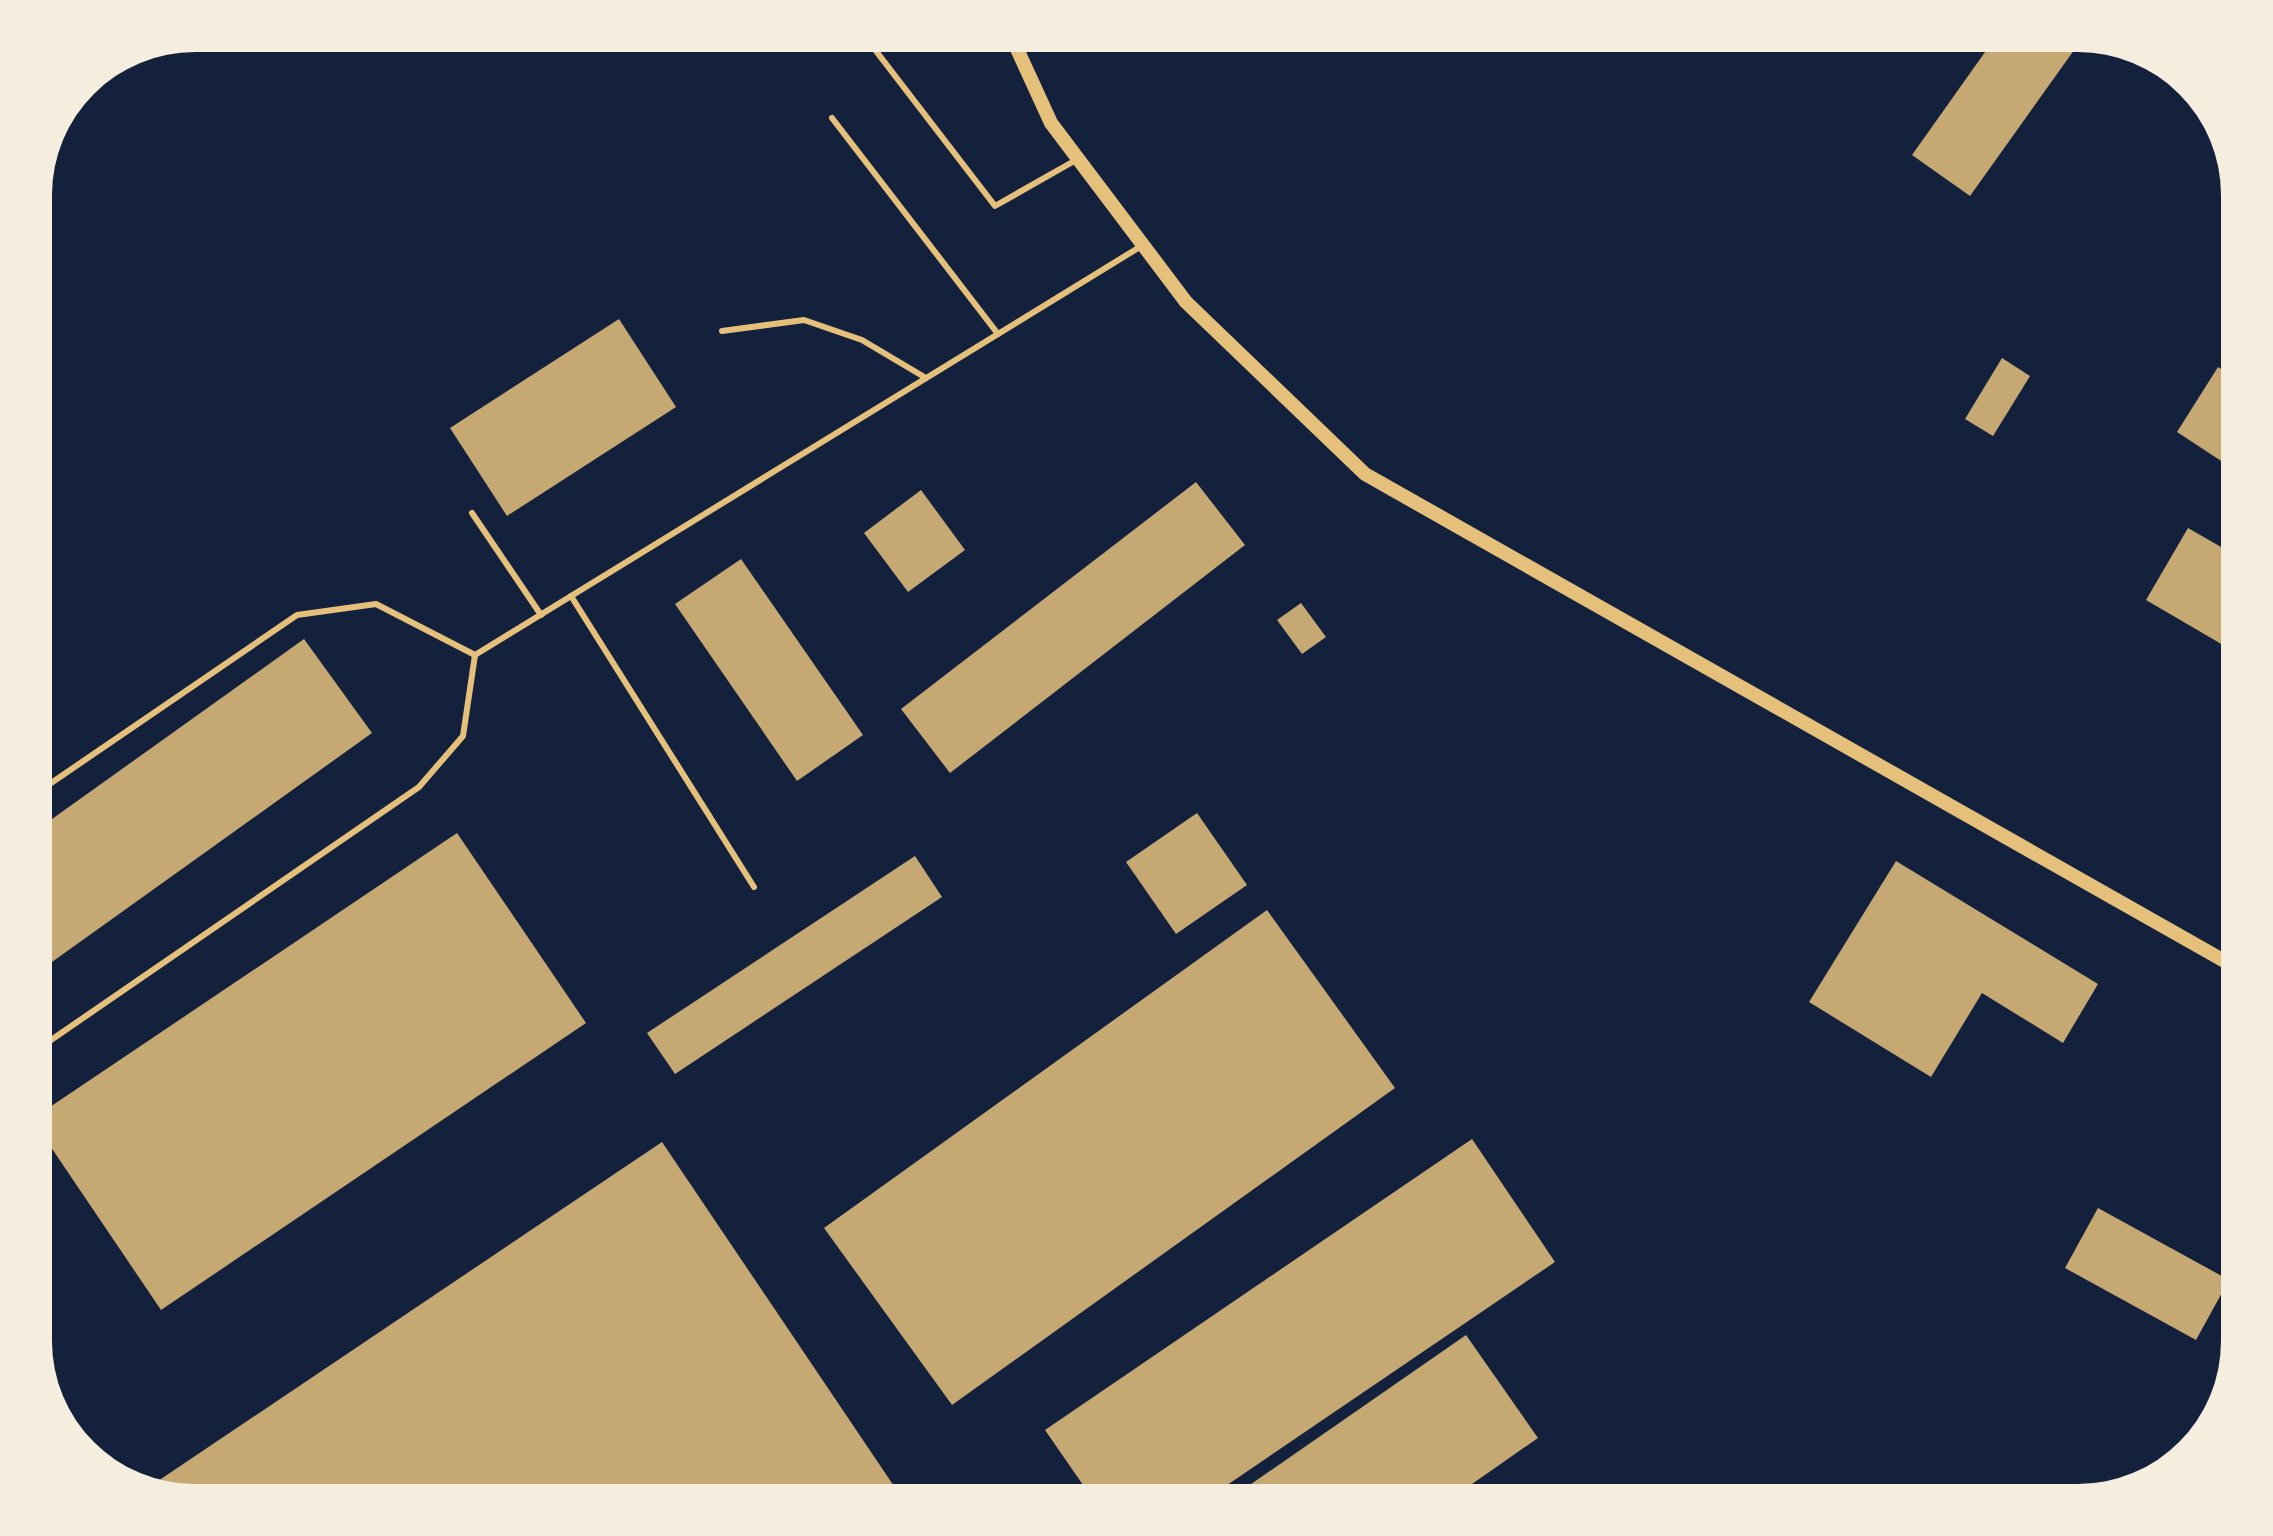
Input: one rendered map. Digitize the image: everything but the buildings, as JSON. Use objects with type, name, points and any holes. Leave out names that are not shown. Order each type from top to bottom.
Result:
[{"type":"street","points":[[1018,52],[1051,123],[1186,302],[1365,474],[2221,959]]},
{"type":"lane","points":[[877,52],[995,206],[1078,159]]},
{"type":"lane","points":[[832,118],[998,334]]},
{"type":"lane","points":[[475,655],[1143,245]]},
{"type":"lane","points":[[722,331],[804,320],[862,340],[926,378]]},
{"type":"lane","points":[[472,513],[541,615]]},
{"type":"lane","points":[[571,596],[754,887]]},
{"type":"lane","points":[[52,782],[297,615],[376,604],[475,655]]},
{"type":"lane","points":[[52,1039],[419,787],[463,736],[475,655]]}]
